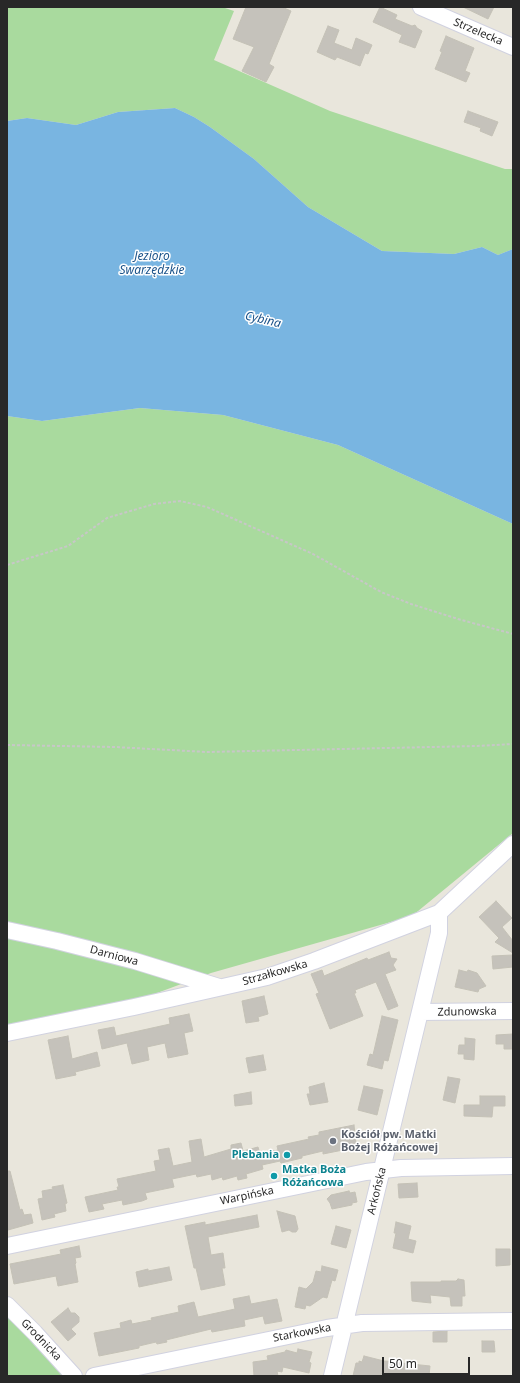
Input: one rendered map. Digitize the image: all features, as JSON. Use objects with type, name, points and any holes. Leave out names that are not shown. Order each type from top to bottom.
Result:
[{"type":"street","name":"Strzelecka","points":[[421,7],[513,47]]},
{"type":"street","name":"Strzałkowska","points":[[7,1034],[267,977],[314,961],[439,913],[513,844]]},
{"type":"street","name":"Arkońska","points":[[332,1376],[439,933],[439,913]]},
{"type":"street","name":"Darniowa","points":[[7,930],[135,961],[220,987]]},
{"type":"street","name":"Zdunowska","points":[[420,1012],[513,1011]]},
{"type":"street","name":"Warpińska","points":[[7,1246],[351,1175],[382,1170],[400,1168],[513,1166]]},
{"type":"street","name":"Grodnicka","points":[[7,1305],[74,1376]]},
{"type":"street","name":"Starkowska","points":[[94,1376],[327,1328],[362,1323],[513,1321]]},
{"type":"path","points":[[7,565],[68,546],[106,518],[154,504],[180,501],[207,507],[313,554],[381,592],[411,604],[458,620],[513,634]]},
{"type":"path","points":[[7,745],[115,747],[207,752],[513,744]]},
{"type":"green space","points":[[7,7],[222,7],[234,11],[214,60],[330,111],[505,169],[513,169],[513,249],[498,255],[482,247],[454,254],[382,251],[308,207],[254,159],[210,127],[175,108],[118,112],[76,125],[27,118],[7,121]]},
{"type":"green space","points":[[140,408],[223,415],[338,445],[513,524],[513,833],[412,916],[211,973],[130,1003],[7,1025],[7,416],[42,421]]},
{"type":"green space","points":[[7,1310],[12,1315],[62,1376],[7,1376]]},
{"type":"water","name":"Jezioro Swarzędzkie","points":[[175,108],[210,127],[254,159],[308,207],[382,251],[454,254],[482,247],[498,255],[513,249],[513,524],[338,445],[223,415],[140,408],[42,421],[7,416],[7,121],[27,118],[76,125],[118,112]]},
{"type":"building","points":[[246,7],[282,7],[291,11],[269,64],[274,67],[266,82],[242,71],[254,47],[233,39]]},
{"type":"building","points":[[380,7],[397,15],[395,19],[412,26],[415,25],[422,31],[415,48],[399,42],[402,35],[373,22]]},
{"type":"building","points":[[463,7],[494,7],[488,19]]},
{"type":"building","points":[[328,26],[339,30],[334,43],[352,50],[356,38],[372,45],[368,54],[365,53],[360,66],[337,57],[335,60],[317,52]]},
{"type":"building","points":[[446,36],[474,48],[465,71],[470,73],[466,82],[435,69],[442,52],[440,51]]},
{"type":"building","points":[[468,111],[498,122],[492,136],[480,131],[481,128],[464,122]]},
{"type":"building","points":[[496,901],[512,918],[502,927],[513,941],[513,953],[495,942],[499,938],[479,917]]},
{"type":"building","points":[[389,952],[391,958],[397,959],[393,965],[396,970],[385,974],[398,1006],[388,1010],[376,982],[355,990],[356,993],[354,993],[363,1016],[330,1029],[316,994],[319,993],[311,974],[322,970],[324,976],[367,958],[368,960]]},
{"type":"building","points":[[513,955],[513,967],[493,969],[492,956]]},
{"type":"building","points":[[459,970],[467,972],[468,970],[477,973],[486,986],[479,989],[478,992],[455,987]]},
{"type":"building","points":[[264,996],[268,1014],[258,1017],[259,1021],[246,1023],[242,1001]]},
{"type":"building","points":[[189,1014],[193,1031],[184,1033],[188,1054],[168,1058],[165,1043],[147,1047],[149,1060],[132,1064],[127,1043],[102,1049],[98,1030],[114,1027],[116,1036],[170,1024],[169,1018]]},
{"type":"building","points":[[382,1016],[398,1020],[388,1061],[384,1060],[382,1069],[367,1065],[370,1054],[373,1055]]},
{"type":"building","points":[[513,1034],[513,1049],[504,1049],[504,1044],[496,1044],[496,1035]]},
{"type":"building","points":[[68,1036],[72,1059],[97,1052],[100,1066],[75,1072],[76,1075],[56,1079],[48,1040]]},
{"type":"building","points":[[465,1038],[475,1039],[474,1060],[464,1059],[464,1054],[458,1054],[459,1045],[465,1045]]},
{"type":"building","points":[[263,1055],[266,1070],[249,1073],[246,1058]]},
{"type":"building","points":[[448,1077],[460,1079],[455,1103],[443,1100]]},
{"type":"building","points":[[324,1083],[328,1102],[310,1105],[307,1094],[310,1094],[309,1087]]},
{"type":"building","points":[[364,1086],[383,1090],[377,1115],[358,1110]]},
{"type":"building","points":[[251,1092],[252,1104],[235,1106],[234,1095]]},
{"type":"building","points":[[480,1096],[505,1096],[505,1106],[493,1106],[492,1117],[464,1116],[464,1105],[480,1105]]},
{"type":"building","points":[[354,1125],[356,1144],[352,1145],[353,1148],[323,1154],[323,1151],[281,1163],[280,1161],[262,1165],[263,1169],[246,1174],[247,1178],[238,1180],[237,1176],[223,1180],[222,1177],[212,1180],[211,1174],[197,1177],[196,1174],[172,1179],[174,1187],[145,1193],[147,1199],[142,1201],[123,1205],[122,1200],[102,1204],[104,1209],[89,1212],[85,1197],[118,1190],[117,1187],[119,1187],[117,1179],[156,1171],[154,1161],[160,1160],[158,1150],[169,1148],[173,1166],[192,1162],[189,1141],[201,1139],[204,1157],[231,1149],[231,1145],[241,1143],[243,1151],[258,1147],[260,1154],[278,1150],[277,1146],[309,1139],[308,1137],[319,1135],[319,1132]]},
{"type":"building","points":[[7,1171],[10,1171],[20,1210],[22,1209],[24,1215],[31,1214],[33,1223],[8,1230],[7,1225]]},
{"type":"building","points":[[417,1183],[418,1197],[399,1198],[398,1184]]},
{"type":"building","points":[[63,1185],[67,1203],[65,1204],[66,1211],[54,1214],[55,1217],[42,1220],[38,1199],[43,1198],[42,1191]]},
{"type":"building","points":[[349,1191],[350,1193],[355,1192],[357,1202],[352,1203],[352,1205],[332,1209],[327,1199],[331,1195]]},
{"type":"building","points":[[277,1211],[295,1216],[298,1229],[296,1232],[289,1230],[282,1232]]},
{"type":"building","points":[[257,1215],[259,1227],[208,1237],[211,1255],[223,1253],[225,1268],[222,1268],[225,1285],[201,1290],[196,1268],[194,1268],[185,1226],[205,1222],[205,1225]]},
{"type":"building","points":[[396,1222],[411,1226],[408,1239],[416,1241],[413,1253],[393,1248],[396,1233],[394,1233]]},
{"type":"building","points":[[336,1226],[351,1230],[346,1248],[331,1244]]},
{"type":"building","points":[[79,1246],[81,1257],[75,1258],[78,1282],[58,1286],[56,1276],[14,1284],[10,1264],[61,1254],[60,1250]]},
{"type":"building","points":[[496,1249],[510,1249],[510,1265],[496,1266]]},
{"type":"building","points":[[322,1266],[338,1270],[335,1281],[332,1280],[327,1298],[323,1297],[310,1306],[306,1305],[305,1309],[295,1307],[299,1287],[306,1289],[313,1282],[316,1271],[321,1272]]},
{"type":"building","points":[[169,1267],[172,1280],[139,1287],[136,1272]]},
{"type":"building","points":[[458,1279],[464,1280],[465,1296],[462,1296],[462,1306],[451,1306],[450,1297],[430,1295],[431,1303],[412,1301],[411,1282],[441,1282],[456,1281]]},
{"type":"building","points":[[249,1296],[251,1304],[277,1299],[282,1321],[265,1324],[263,1316],[244,1320],[245,1326],[212,1332],[211,1329],[166,1340],[167,1342],[157,1344],[156,1342],[139,1346],[139,1348],[99,1356],[94,1333],[121,1328],[120,1323],[131,1320],[132,1324],[179,1312],[178,1306],[194,1302],[198,1317],[235,1309],[233,1299]]},
{"type":"building","points":[[68,1308],[71,1313],[75,1313],[79,1317],[79,1322],[71,1329],[76,1334],[68,1341],[51,1322]]},
{"type":"building","points":[[447,1331],[447,1342],[433,1342],[433,1332]]},
{"type":"building","points":[[482,1341],[494,1341],[495,1352],[482,1352]]},
{"type":"building","points":[[298,1349],[312,1352],[309,1362],[311,1363],[309,1373],[283,1367],[282,1372],[277,1371],[278,1376],[254,1376],[253,1362],[268,1360],[267,1356],[285,1352],[286,1350],[297,1353]]},
{"type":"building","points":[[364,1356],[384,1361],[430,1366],[429,1376],[353,1376],[356,1363],[359,1363],[359,1361],[362,1362]]},
{"type":"place","name":"Kościół pw. Matki Bożej Różańcowej","points":[[333,1141]]},
{"type":"place","name":"Plebania","points":[[287,1155]]},
{"type":"place","name":"Matka Boża Różańcowa","points":[[274,1176]]},
{"type":"water label","name":"Cybina","points":[[263,320]]}]
